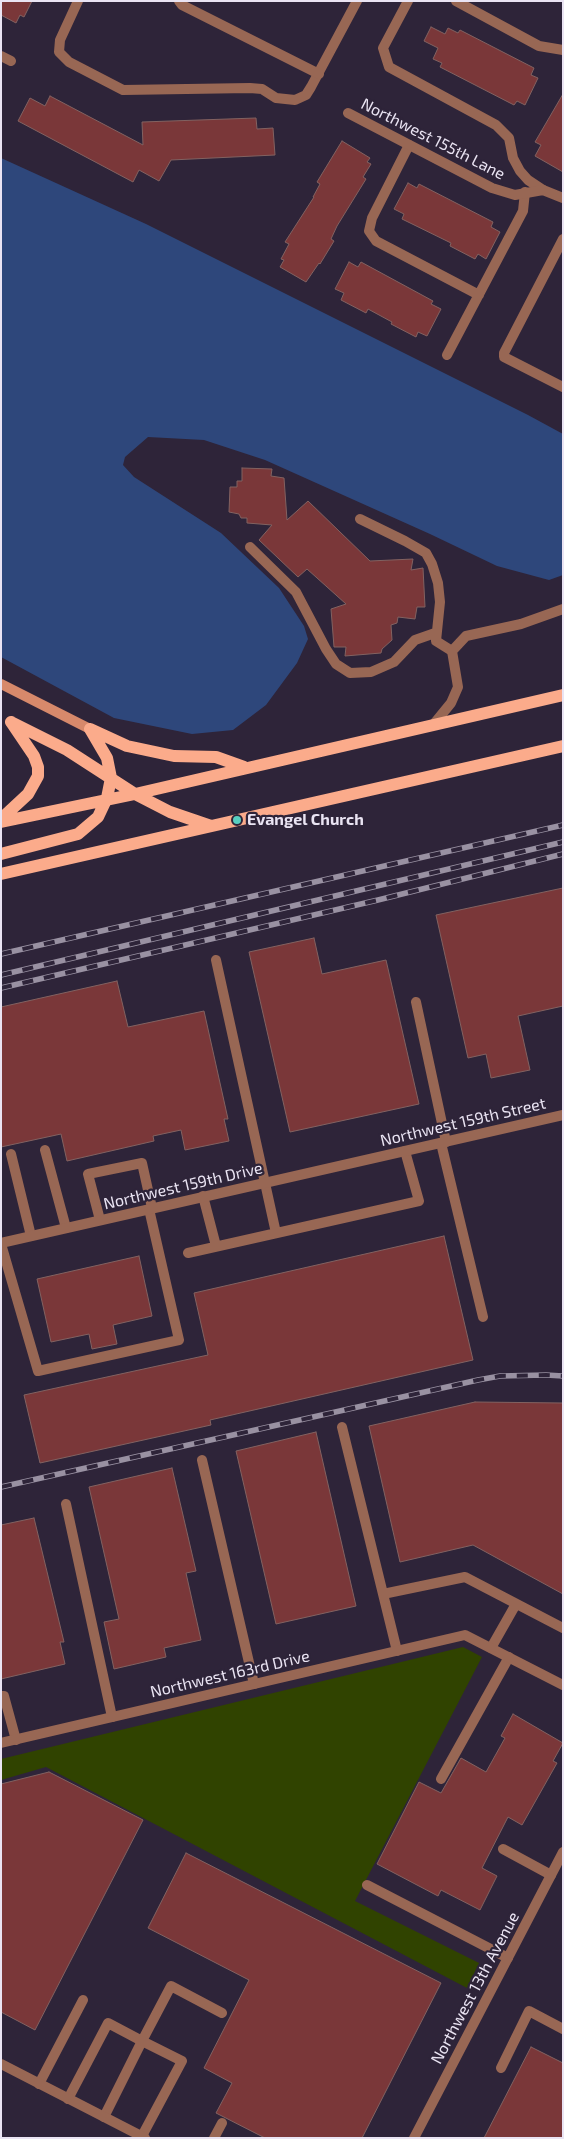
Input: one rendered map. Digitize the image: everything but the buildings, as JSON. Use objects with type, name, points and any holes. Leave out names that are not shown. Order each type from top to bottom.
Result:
[{"type":"main road","points":[[1,684],[127,746],[174,756],[216,757],[244,768]]},
{"type":"main road","points":[[1,821],[107,798],[135,794],[563,695]]},
{"type":"main road","points":[[6,719],[67,750],[135,794],[170,812],[211,826]]},
{"type":"main road","points":[[1,821],[28,794],[38,776],[38,767],[34,756],[6,719]]},
{"type":"main road","points":[[1,854],[78,834],[98,817],[107,798],[111,778],[107,758],[90,729]]},
{"type":"main road","points":[[1,874],[563,746]]},
{"type":"street","points":[[78,1],[60,40],[59,52],[69,62],[123,90],[250,88],[262,89],[276,98],[295,100],[306,95],[358,1]]},
{"type":"street","points":[[179,1],[182,5],[319,74]]},
{"type":"street","points":[[408,1],[383,48],[389,67],[496,126],[509,138],[513,158],[520,171],[528,180],[543,190]]},
{"type":"street","points":[[456,1],[539,46],[563,50]]},
{"type":"street","name":"Northwest 155th Lane","points":[[348,113],[492,188],[515,195],[543,190],[563,198]]},
{"type":"street","points":[[409,145],[372,218],[369,231],[376,241],[479,295]]},
{"type":"street","points":[[447,355],[523,211],[525,192]]},
{"type":"street","points":[[563,239],[504,352],[504,357],[563,387]]},
{"type":"street","points":[[360,519],[426,553],[438,583],[440,602],[435,633],[436,641],[456,647]]},
{"type":"street","points":[[250,547],[296,592],[336,664],[350,673],[371,672],[394,662],[415,640],[435,633]]},
{"type":"street","points":[[433,725],[451,703],[458,688],[456,647],[466,636],[521,624],[563,609]]},
{"type":"street","points":[[216,960],[276,1233]]},
{"type":"street","points":[[416,1002],[443,1143],[483,1317]]},
{"type":"street","name":"Northwest 159th Street","points":[[371,1158],[563,1115]]},
{"type":"street","points":[[45,1150],[66,1228]]},
{"type":"street","points":[[188,1253],[418,1201],[405,1151]]},
{"type":"street","points":[[11,1154],[31,1236]]},
{"type":"street","name":"Northwest 159th Drive","points":[[1,1243],[371,1158]]},
{"type":"street","points":[[1,1243],[38,1371],[179,1340],[142,1163],[88,1174],[100,1220]]},
{"type":"street","points":[[203,1196],[216,1246]]},
{"type":"street","points":[[342,1427],[397,1651]]},
{"type":"street","points":[[202,1460],[254,1684]]},
{"type":"street","points":[[66,1504],[112,1717]]},
{"type":"street","points":[[383,1594],[465,1578],[563,1628]]},
{"type":"street","points":[[516,1604],[491,1648],[563,1685]]},
{"type":"street","name":"Northwest 163rd Drive","points":[[1,1743],[465,1635],[491,1648]]},
{"type":"street","points":[[441,1778],[509,1657]]},
{"type":"street","points":[[1,1696],[4,1696],[16,1740]]},
{"type":"street","points":[[503,1849],[551,1875]]},
{"type":"street","name":"Northwest 13th Avenue","points":[[414,2138],[563,1852]]},
{"type":"street","points":[[367,1885],[508,1958]]},
{"type":"street","points":[[104,2117],[171,1986],[222,2012]]},
{"type":"street","points":[[39,2084],[83,2000]]},
{"type":"street","points":[[500,2068],[528,2011],[563,2029]]},
{"type":"street","points":[[1,2064],[138,2136],[182,2061],[108,2022],[68,2099]]},
{"type":"street","points":[[214,2138],[222,2123]]},
{"type":"green space","points":[[463,1647],[482,1657],[355,1901],[479,1963],[467,1988],[46,1767],[1,1780],[1,1759]]},
{"type":"water","points":[[1,158],[146,224],[563,434],[563,575],[549,580],[497,566],[265,460],[204,440],[148,437],[125,457],[123,465],[134,477],[221,533],[279,588],[304,626],[308,639],[297,663],[266,705],[233,730],[192,734],[114,718],[1,657]]},
{"type":"railway","points":[[1,954],[563,825]]},
{"type":"railway","points":[[1,975],[563,842]]},
{"type":"railway","points":[[1,988],[378,900],[563,854]]},
{"type":"railway","points":[[1,1487],[478,1380],[500,1376],[563,1376]]},
{"type":"place","name":"Evangel Church","points":[[237,820]]}]
